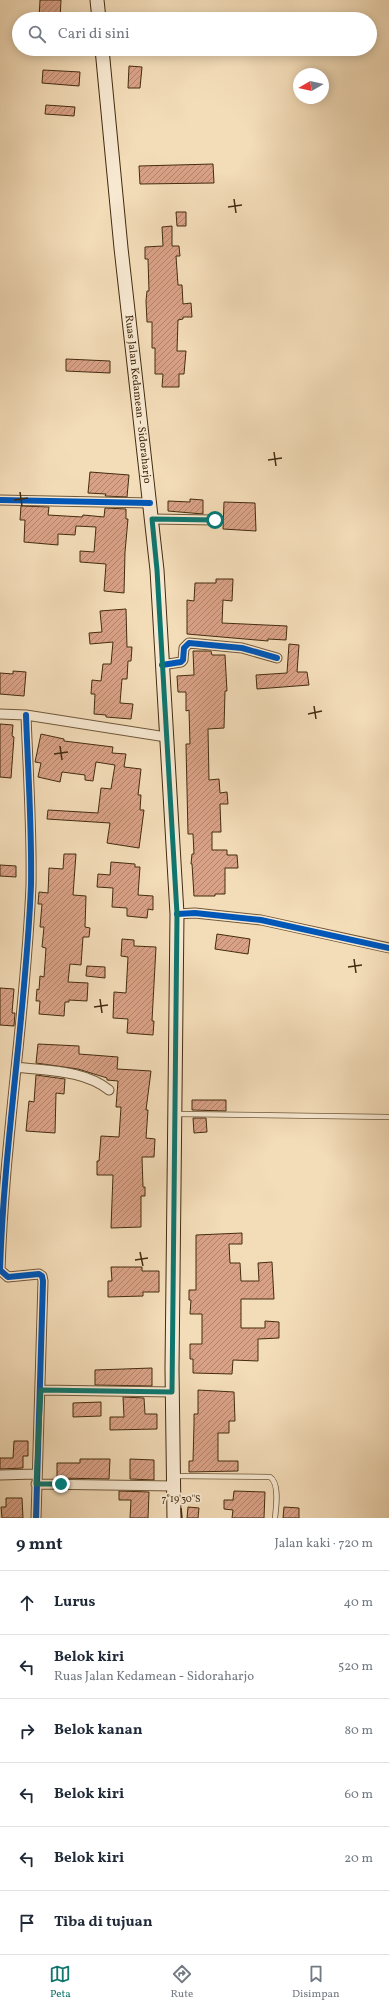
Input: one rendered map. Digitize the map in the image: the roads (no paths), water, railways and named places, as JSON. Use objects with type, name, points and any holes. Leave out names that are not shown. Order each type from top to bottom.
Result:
[{"type":"main road","points":[[97,0],[98,12]]},
{"type":"main road","name":"Ruas Jalan Kedamean - Sidoraharjo","points":[[103,56],[121,248],[157,570],[177,914],[172,1392],[174,1518]]},
{"type":"street","points":[[0,500],[150,502]]},
{"type":"street","points":[[152,519],[215,520]]},
{"type":"street","points":[[162,665],[181,662],[183,660],[184,648],[189,643],[242,648],[277,658]]},
{"type":"street","points":[[0,714],[26,716],[166,737]]},
{"type":"street","points":[[26,716],[31,884],[17,1067],[1,1224],[0,1270],[8,1277],[39,1274],[42,1276],[41,1390],[36,1474],[36,1518]]},
{"type":"street","points":[[177,914],[195,913],[261,920],[389,948]]},
{"type":"street","points":[[17,1067],[86,1077],[100,1083],[108,1090]]},
{"type":"street","points":[[41,1390],[172,1392]]},
{"type":"street","points":[[0,1475],[36,1474]]},
{"type":"street","points":[[36,1484],[174,1481]]},
{"type":"lane","points":[[175,1114],[389,1117]]},
{"type":"lane","points":[[174,1481],[270,1478],[275,1482],[276,1488],[275,1518]]}]
